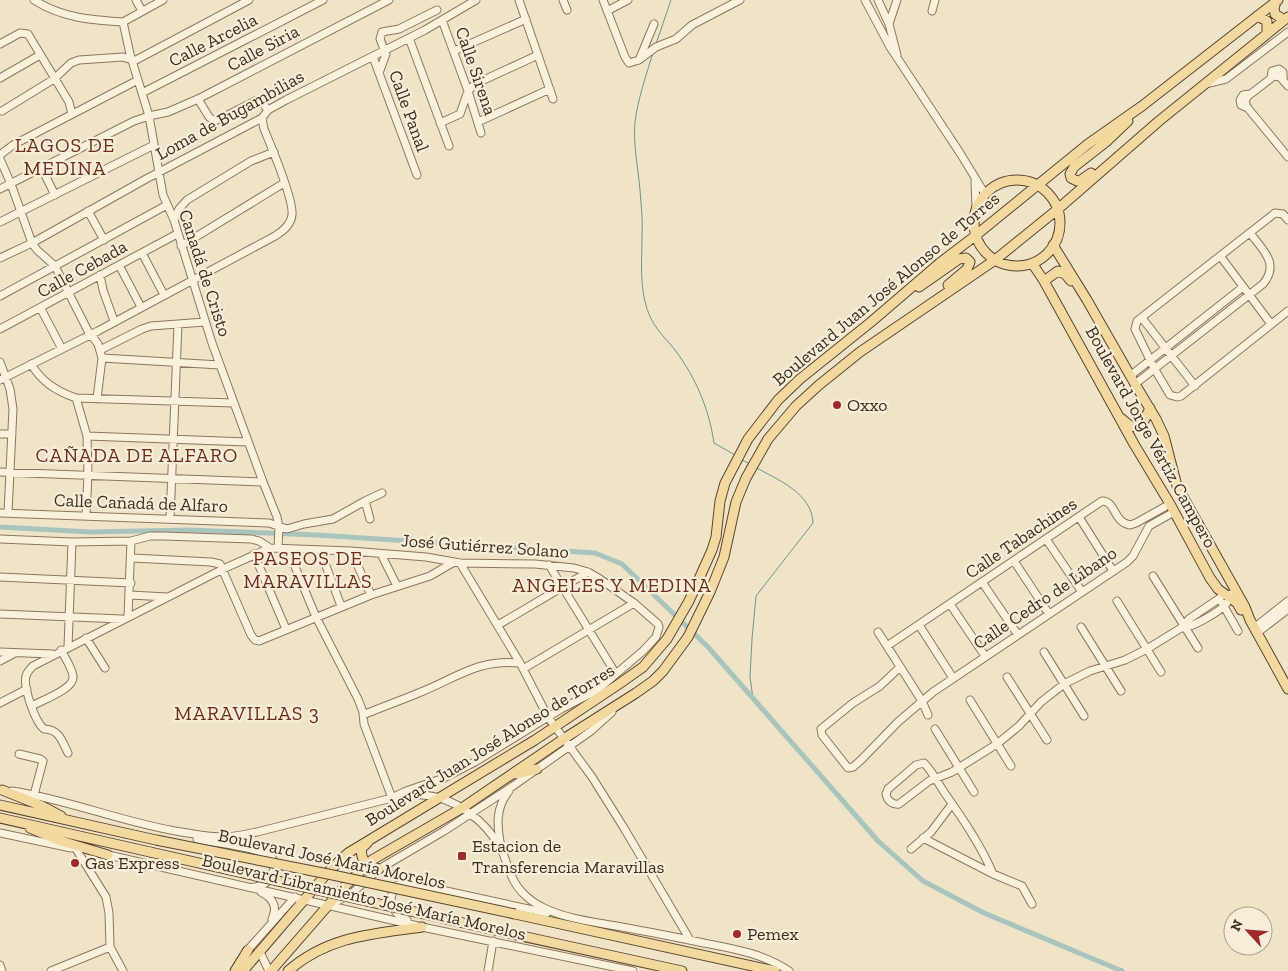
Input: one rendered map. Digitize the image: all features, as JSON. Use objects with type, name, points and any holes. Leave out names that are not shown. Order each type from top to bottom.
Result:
[{"type":"main road","name":"Boulevard Juan José Alonso de Torres","points":[[243,971],[348,853],[555,726],[619,684],[649,660],[675,627],[712,550],[716,537],[722,492],[731,471],[757,426],[788,390],[1001,213],[1038,186],[1088,144],[1142,106],[1277,1]]},
{"type":"main road","points":[[1277,1],[1274,8],[1275,14],[1286,18]]},
{"type":"main road","points":[[1257,16],[1266,21],[1267,33]]},
{"type":"main road","name":"Boulevard Juan José Alonso de Torres","points":[[270,971],[367,864],[462,808],[511,775],[567,742],[625,699],[653,681],[663,671],[688,637],[710,592],[724,557],[736,502],[746,478],[768,439],[796,406],[837,370],[995,260],[1286,18]]},
{"type":"main road","points":[[1130,146],[1081,180],[1077,181],[1071,178],[1070,174],[1074,167],[1119,130],[1142,106]]},
{"type":"main road","points":[[1010,181],[1029,182],[1038,186],[1051,194],[1058,208],[1060,226],[1053,245],[1043,256],[1032,262],[1015,265],[995,260],[984,250],[975,236],[973,221],[976,206],[985,194],[1010,181]]},
{"type":"main road","name":"Boulevard Jorge Vértiz Campero","points":[[1053,245],[1150,408],[1164,436],[1176,481],[1221,566],[1245,606],[1253,627],[1288,690]]},
{"type":"main road","points":[[886,309],[903,299],[959,258],[964,257],[970,262],[969,267],[963,273],[898,326]]},
{"type":"main road","name":"Boulevard Jorge Vértiz Campero","points":[[1032,262],[1210,578],[1228,602],[1253,627]]},
{"type":"main road","points":[[1044,281],[1054,273],[1061,272],[1087,300]]},
{"type":"main road","points":[[1118,415],[1130,426],[1137,427],[1144,423],[1150,408]]},
{"type":"main road","points":[[1162,492],[1168,497],[1174,495],[1176,492],[1174,485],[1176,481]]},
{"type":"main road","points":[[1172,508],[1178,504],[1184,506],[1193,522],[1199,526]]},
{"type":"main road","points":[[511,775],[537,769]]},
{"type":"main road","points":[[1,790],[42,806],[70,821]]},
{"type":"main road","name":"Boulevard José María Morelos","points":[[0,805],[156,840],[328,874],[775,971]]},
{"type":"main road","points":[[379,869],[367,864],[361,854],[364,845],[399,825],[408,816]]},
{"type":"main road","points":[[0,818],[14,820],[53,838],[108,855]]},
{"type":"main road","name":"Boulevard José María Morelos","points":[[14,820],[682,971]]},
{"type":"main road","points":[[288,971],[302,960],[335,943],[380,931],[422,927]]},
{"type":"main road","points":[[235,971],[248,950]]},
{"type":"street","points":[[34,0],[58,13],[73,18],[123,22],[163,0]]},
{"type":"street","points":[[136,0],[142,10]]},
{"type":"street","points":[[2,111],[54,79],[71,63],[79,60],[123,57],[132,60],[141,58],[249,0]]},
{"type":"street","name":"Calle Arcelia","points":[[142,93],[323,0]]},
{"type":"street","name":"Calle Siria","points":[[0,189],[115,130],[149,116],[168,112],[198,99],[389,0]]},
{"type":"street","name":"Loma de Bugambilias","points":[[0,258],[32,243],[159,172],[262,118],[268,110],[337,73],[409,38],[476,0]]},
{"type":"street","points":[[519,0],[553,99]]},
{"type":"street","points":[[563,0],[567,10]]},
{"type":"street","points":[[603,0],[629,63],[639,60],[656,47],[676,40],[692,25],[740,0]]},
{"type":"street","points":[[607,12],[628,0]]},
{"type":"street","points":[[865,0],[890,47],[985,194]]},
{"type":"street","points":[[878,0],[889,24],[897,58]]},
{"type":"street","points":[[889,24],[897,0]]},
{"type":"street","points":[[932,11],[935,0]]},
{"type":"street","points":[[379,73],[386,60],[386,50],[380,39],[382,32],[399,29],[437,10]]},
{"type":"street","points":[[454,51],[526,19]]},
{"type":"street","name":"Calle Sirena","points":[[442,20],[481,133]]},
{"type":"street","name":"Canadá de Cristo","points":[[123,22],[149,116],[160,183],[167,206],[174,220],[220,365],[262,482],[277,517],[279,540],[274,548]]},
{"type":"street","points":[[639,60],[654,24]]},
{"type":"street","points":[[1205,84],[1226,79],[1288,32]]},
{"type":"street","points":[[0,44],[16,34],[26,33],[70,102],[72,114]]},
{"type":"street","points":[[409,38],[449,146]]},
{"type":"street","points":[[0,78],[40,55]]},
{"type":"street","points":[[460,114],[468,91],[480,81],[538,55]]},
{"type":"street","name":"Calle Panal","points":[[373,57],[417,175]]},
{"type":"street","points":[[1286,83],[1277,76],[1271,78],[1250,94],[1245,101],[1248,108],[1288,157]]},
{"type":"street","points":[[97,399],[101,354],[98,344],[90,334],[55,266],[32,243],[0,157],[13,146],[138,80]]},
{"type":"street","points":[[478,122],[550,89]]},
{"type":"street","points":[[198,99],[211,119],[216,120],[257,100],[261,101],[268,110]]},
{"type":"street","points":[[440,123],[460,114],[475,113]]},
{"type":"street","points":[[3,379],[282,232],[292,216],[291,203],[274,152],[264,129],[262,118]]},
{"type":"street","points":[[0,222],[154,145]]},
{"type":"street","points":[[174,220],[178,210],[188,200],[252,161],[274,152]]},
{"type":"street","points":[[42,169],[55,195]]},
{"type":"street","points":[[972,174],[976,189],[976,206]]},
{"type":"street","points":[[181,246],[284,183]]},
{"type":"street","points":[[0,296],[167,206]]},
{"type":"street","points":[[88,211],[104,240]]},
{"type":"street","points":[[1288,220],[1283,214],[1275,214],[1137,321],[1135,329],[1154,368],[1172,396],[1181,396],[1288,311]]},
{"type":"street","points":[[1132,380],[1154,368],[1263,284],[1269,277],[1271,268],[1269,259],[1250,233]]},
{"type":"street","name":"Calle Cebada","points":[[0,329],[177,234]]},
{"type":"street","points":[[142,253],[164,295]]},
{"type":"street","points":[[1220,257],[1271,324]]},
{"type":"street","points":[[119,265],[141,307]]},
{"type":"street","points":[[100,275],[114,321]]},
{"type":"street","points":[[1132,380],[1150,360],[1243,287]]},
{"type":"street","points":[[41,308],[62,349]]},
{"type":"street","points":[[1142,318],[1195,386]]},
{"type":"street","points":[[101,354],[142,328],[159,324],[205,322]]},
{"type":"street","points":[[170,519],[178,324]]},
{"type":"street","points":[[101,354],[177,364],[220,365]]},
{"type":"street","points":[[0,362],[3,379],[12,399],[11,472],[8,513]]},
{"type":"street","points":[[31,364],[42,380],[59,391],[76,398],[234,403]]},
{"type":"street","points":[[76,398],[87,436],[86,516]]},
{"type":"street","points":[[0,434],[12,434]]},
{"type":"street","points":[[87,436],[248,442]]},
{"type":"street","points":[[0,472],[262,482]]},
{"type":"street","points":[[279,529],[291,529],[304,524],[332,519],[382,493]]},
{"type":"street","points":[[365,501],[370,519]]},
{"type":"street","name":"Calle Tabachines","points":[[887,646],[1102,502],[1105,501],[1110,504],[1116,516],[1126,524],[1133,524],[1172,508]]},
{"type":"street","points":[[1145,519],[1149,526],[1172,508]]},
{"type":"street","name":"Calle Cañadá de Alfaro","points":[[0,513],[269,523],[279,529]]},
{"type":"street","points":[[1078,517],[1113,571]]},
{"type":"street","name":"Calle Cedro de Líbano","points":[[900,667],[880,686],[853,703],[821,729],[822,735],[848,768],[861,760],[898,722],[922,701],[1133,556],[1149,526]]},
{"type":"street","name":"José Gutiérrez Solano","points":[[0,539],[72,542],[132,541],[150,536],[240,538],[259,540],[274,548],[288,550],[351,551],[426,557],[457,562],[567,567],[588,572],[600,579],[634,603],[659,627],[656,637],[616,674]]},
{"type":"street","points":[[1046,539],[1082,592]]},
{"type":"street","points":[[125,618],[130,595],[132,541]]},
{"type":"street","points":[[32,706],[66,689],[72,684],[73,680],[65,648],[69,616],[72,542]]},
{"type":"street","points":[[68,753],[58,733],[50,729],[44,729],[38,724],[27,689],[28,670],[53,654],[223,568],[254,554],[274,548]]},
{"type":"street","points":[[288,550],[316,617],[358,699],[364,724],[392,798],[406,791],[444,778],[475,762],[548,717],[596,691],[619,684]]},
{"type":"street","points":[[320,550],[341,606]]},
{"type":"street","points":[[351,551],[371,595]]},
{"type":"street","points":[[254,554],[286,629]]},
{"type":"street","points":[[381,554],[397,586]]},
{"type":"street","points":[[132,558],[217,562],[223,568],[251,635],[257,641],[265,640],[341,606],[430,576],[457,562],[498,625],[522,666],[548,717],[567,742],[624,828],[690,940]]},
{"type":"street","points":[[1014,561],[1049,614]]},
{"type":"street","points":[[549,565],[590,628],[616,674],[596,691]]},
{"type":"street","points":[[1221,566],[1231,592],[1228,602],[1238,631]]},
{"type":"street","points":[[498,625],[588,572]]},
{"type":"street","points":[[1153,576],[1183,627],[1198,648]]},
{"type":"street","points":[[0,577],[131,583]]},
{"type":"street","points":[[982,582],[1018,635]]},
{"type":"street","points":[[130,595],[168,597]]},
{"type":"street","points":[[1117,601],[1161,672]]},
{"type":"street","points":[[993,874],[983,853],[935,778],[924,763],[919,763],[890,787],[886,796],[891,802],[900,804],[935,778],[959,768],[997,744],[1031,714],[1041,702],[1064,684],[1105,665],[1130,658],[1183,627],[1202,611],[1228,602]]},
{"type":"street","points":[[1183,627],[1206,618],[1228,602]]},
{"type":"street","points":[[1253,627],[1288,602]]},
{"type":"street","points":[[363,715],[423,692],[474,668],[497,662],[522,666],[634,603]]},
{"type":"street","points":[[950,604],[985,656]]},
{"type":"street","points":[[1253,627],[1288,609]]},
{"type":"street","points":[[1202,611],[1206,618]]},
{"type":"street","points":[[0,614],[125,618]]},
{"type":"street","points":[[918,625],[953,678]]},
{"type":"street","points":[[1081,627],[1121,691]]},
{"type":"street","points":[[878,632],[922,701],[928,715]]},
{"type":"street","points":[[86,638],[105,668]]},
{"type":"street","points":[[0,652],[53,654]]},
{"type":"street","points":[[1044,652],[1084,716]]},
{"type":"street","points":[[0,661],[16,653]]},
{"type":"street","points":[[1007,677],[1048,740]]},
{"type":"street","points":[[0,703],[27,689]]},
{"type":"street","points":[[970,700],[1011,766]]},
{"type":"street","points":[[935,729],[974,792]]},
{"type":"street","points":[[329,905],[351,894],[379,869],[513,786],[537,769],[567,742]]},
{"type":"street","points":[[19,754],[40,758],[43,761],[34,795]]},
{"type":"street","points":[[502,850],[497,816],[502,802],[513,786]]},
{"type":"street","name":"Boulevard Libramiento José María Morelos","points":[[1,790],[34,795],[159,828],[209,837],[236,836],[392,798],[422,795],[439,798],[462,808],[487,829],[502,850],[512,879],[534,903],[562,916],[690,940],[766,958],[789,971]]},
{"type":"street","points":[[911,848],[938,823],[952,804]]},
{"type":"street","points":[[159,828],[196,839],[250,849],[271,857],[274,861],[274,866],[271,877],[263,885],[251,888]]},
{"type":"street","name":"Boulevard Libramiento José María Morelos","points":[[0,833],[108,855],[422,927],[633,971]]},
{"type":"street","points":[[923,838],[993,874],[1022,886],[1032,904]]},
{"type":"street","points":[[76,849],[106,897],[110,913],[110,947],[121,971]]},
{"type":"street","points":[[422,927],[401,918],[392,908],[391,896],[396,886],[405,882],[411,883],[562,916]]},
{"type":"street","points":[[251,888],[266,895],[274,904],[275,913],[268,927]]},
{"type":"street","points":[[229,971],[295,897]]},
{"type":"street","points":[[488,971],[493,941]]},
{"type":"street","points":[[51,971],[110,947]]},
{"type":"street","points":[[260,952],[270,971]]},
{"type":"street","points":[[0,965],[2,971]]},
{"type":"waterway","points":[[656,44],[671,0]]},
{"type":"waterway","points":[[653,53],[640,96],[635,122],[635,148],[642,212],[642,281],[645,303],[654,324],[675,350],[695,383],[709,418],[714,443],[735,455]]},
{"type":"waterway","points":[[742,460],[750,464]]},
{"type":"waterway","points":[[753,699],[750,677],[756,596],[813,523],[807,503],[800,496],[783,483],[755,467]]},
{"type":"waterway","points":[[0,527],[90,532],[189,530],[317,535],[595,553],[622,564],[708,647],[878,841],[923,881],[984,913],[1122,971]]},
{"type":"place","name":"Oxxo","points":[[837,405]]},
{"type":"place","name":"Estacion de Transferencia Maravillas","points":[[462,856]]},
{"type":"place","name":"Gas Express","points":[[75,863]]},
{"type":"place","name":"Pemex","points":[[737,934]]},
{"type":"district","name":"LAGOS DE MEDINA","points":[[65,156]]},
{"type":"district","name":"CAÑADA DE ALFARO","points":[[137,455]]},
{"type":"district","name":"PASEOS DE MARAVILLAS","points":[[308,570]]},
{"type":"district","name":"ANGELES Y MEDINA","points":[[612,585]]},
{"type":"district","name":"MARAVILLAS 3","points":[[247,713]]}]
